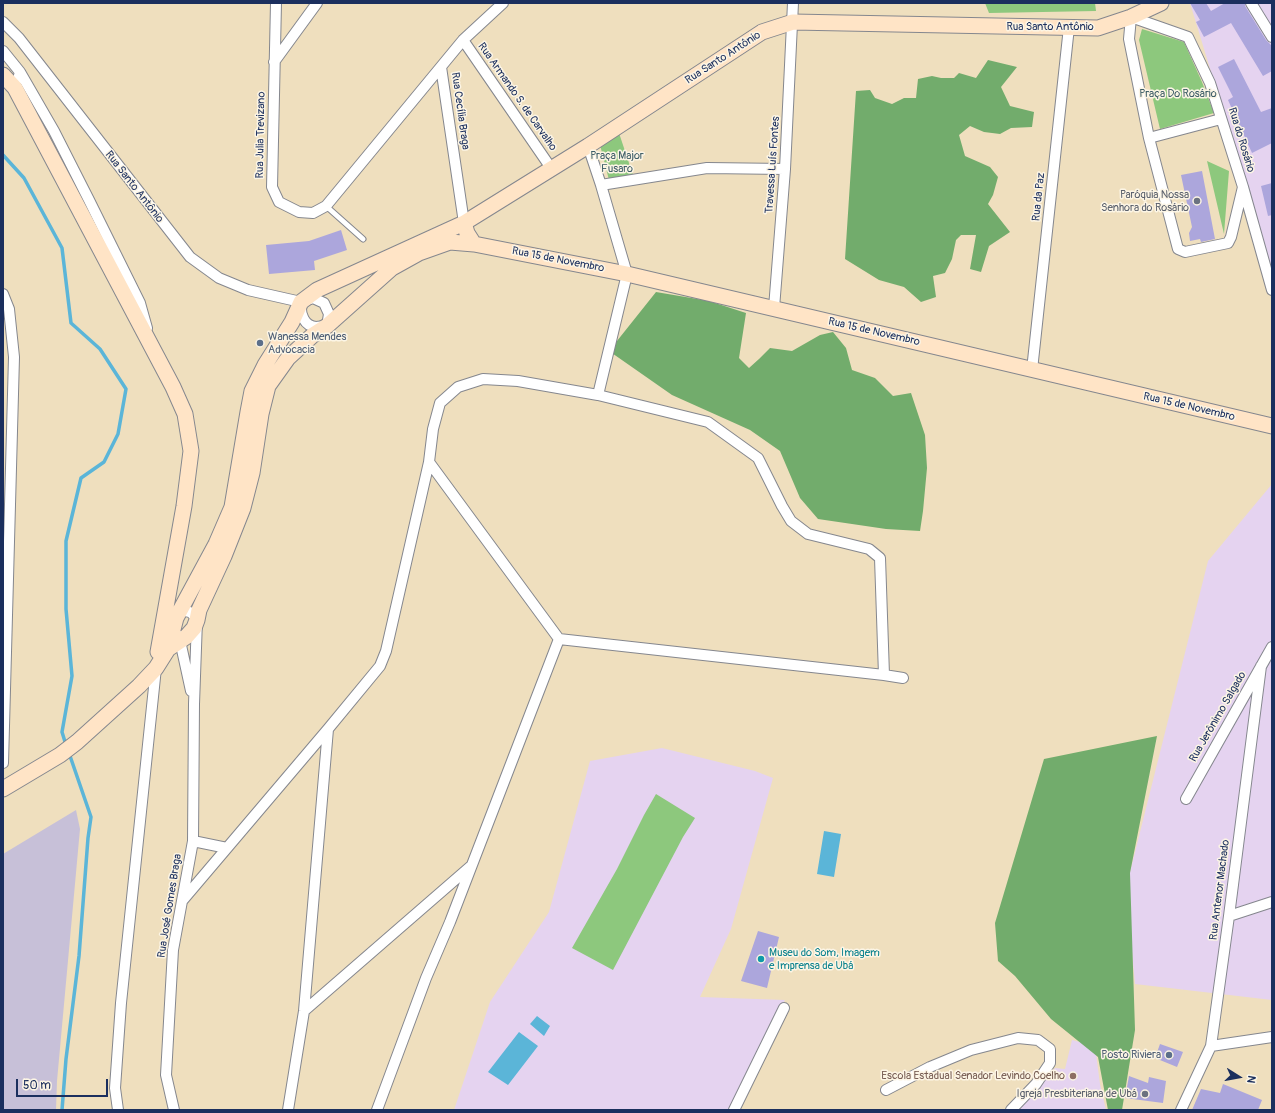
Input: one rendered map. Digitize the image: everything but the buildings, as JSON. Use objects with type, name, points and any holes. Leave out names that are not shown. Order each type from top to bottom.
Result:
[{"type":"street","name":"Rua Julia Trevizano","points":[[276,3],[272,187],[279,202],[299,212],[313,213],[326,206]]},
{"type":"street","points":[[274,62],[316,3]]},
{"type":"street","name":"Rua Cecília Braga","points":[[464,223],[441,67],[463,40],[503,3]]},
{"type":"street","name":"Travessa Luís Fontes","points":[[774,308],[785,169],[794,3]]},
{"type":"street","name":"Rua Santo Antônio","points":[[3,22],[19,38],[190,257],[219,278],[248,290],[301,302],[317,290],[464,223],[588,146],[762,32],[793,22],[1098,28],[1131,17],[1161,3]]},
{"type":"street","points":[[1250,3],[1272,37]]},
{"type":"street","points":[[1131,17],[1129,39],[1149,138],[1178,249],[1185,252],[1228,243],[1231,237],[1243,186]]},
{"type":"street","name":"Rua do Rosário","points":[[1131,17],[1188,37],[1210,82],[1243,186],[1272,290]]},
{"type":"street","name":"Rua da Paz","points":[[1032,370],[1069,27]]},
{"type":"street","name":"Rua Armando S. de Carvalho","points":[[463,40],[551,168]]},
{"type":"street","points":[[3,52],[20,72],[54,131],[89,200],[140,303],[152,349]]},
{"type":"street","points":[[326,206],[441,67]]},
{"type":"street","points":[[15,88],[20,72]]},
{"type":"street","points":[[3,75],[15,88],[173,388],[185,414],[191,452],[184,506],[156,668],[121,1003],[115,1088],[118,1110]]},
{"type":"street","points":[[1149,138],[1221,119]]},
{"type":"street","points":[[588,146],[627,274],[598,395]]},
{"type":"street","points":[[601,185],[707,168],[785,169]]},
{"type":"street","points":[[464,223],[467,233],[474,244]]},
{"type":"street","name":"Rua 15 de Novembro","points":[[174,645],[190,633],[197,620],[199,610],[224,556],[243,508],[252,473],[261,414],[268,386],[288,358],[392,268],[419,253],[450,242],[474,244],[627,274],[1272,426]]},
{"type":"street","points":[[3,294],[9,309],[14,357],[3,763]]},
{"type":"street","points":[[194,704],[174,645],[178,615],[216,544],[232,507],[252,391],[265,365],[292,322],[301,302],[313,298],[324,303],[329,314],[326,326],[316,327],[306,322],[300,313],[301,302]]},
{"type":"street","points":[[182,901],[380,666],[386,651],[429,462],[433,429],[440,403],[458,387],[483,379],[518,381],[598,395],[708,422],[758,458],[791,522],[808,534],[869,549],[880,558],[884,675]]},
{"type":"street","points":[[429,462],[559,639],[903,678]]},
{"type":"street","points":[[178,615],[190,611],[197,620],[194,704]]},
{"type":"street","points":[[377,1110],[426,978],[450,922],[559,639]]},
{"type":"street","points":[[3,789],[60,755],[77,742],[139,686],[156,668],[174,645]]},
{"type":"street","name":"Rua Jerônimo Salgado","points":[[1186,799],[1272,647]]},
{"type":"street","name":"Rua Antenor Machado","points":[[1181,1110],[1211,1046],[1261,666]]},
{"type":"street","name":"Rua José Gomes Braga","points":[[174,1110],[166,1075],[173,950],[193,841],[194,704]]},
{"type":"street","points":[[288,1110],[304,1011],[328,729]]},
{"type":"street","points":[[193,841],[227,848]]},
{"type":"street","points":[[304,1011],[472,865]]},
{"type":"street","points":[[1229,916],[1272,902]]},
{"type":"street","points":[[734,1110],[784,1008]]},
{"type":"street","points":[[1211,1046],[1272,1037]]},
{"type":"street","points":[[886,1090],[930,1067],[972,1050],[1018,1038],[1038,1040],[1050,1049],[1050,1063],[1036,1084],[1011,1110]]},
{"type":"lane","points":[[326,206],[363,239]]},
{"type":"shaded area","points":[[1190,3],[1272,3],[1272,272]]},
{"type":"shaded area","points":[[1272,484],[1272,1000],[1135,984],[1126,888],[1208,561]]},
{"type":"shaded area","points":[[662,748],[755,771],[773,778],[731,929],[700,997],[785,1000],[728,1110],[454,1110],[490,1002],[549,912],[590,761]]},
{"type":"shaded area","points":[[76,810],[80,829],[57,1081],[56,1110],[3,1110],[3,854]]},
{"type":"shaded area","name":"Escola Estadual Senador Levindo Coelho","points":[[1072,1040],[1095,1046],[1100,1084],[1106,1110],[1019,1110],[1055,1068],[1065,1069]]},
{"type":"green space","points":[[985,3],[1095,3],[1096,11],[989,13]]},
{"type":"green space","name":"Praça Do Rosário","points":[[1142,29],[1184,42],[1214,113],[1160,129],[1139,40]]},
{"type":"green space","points":[[988,60],[1017,67],[1001,87],[1010,106],[1034,112],[1032,127],[1011,128],[1000,134],[984,132],[970,126],[959,135],[965,156],[990,167],[998,177],[993,195],[988,204],[1010,232],[989,246],[981,272],[970,269],[976,235],[961,235],[956,240],[952,259],[945,273],[933,276],[936,297],[921,302],[904,287],[879,280],[845,259],[856,91],[870,90],[875,98],[892,104],[904,98],[916,98],[918,79],[932,76],[954,78],[959,73],[976,78]]},
{"type":"green space","name":"Praça Major Fusaro","points":[[618,130],[633,175],[609,180],[599,141]]},
{"type":"green space","points":[[1207,161],[1229,171],[1224,234]]},
{"type":"green space","points":[[656,292],[709,301],[746,313],[739,358],[749,368],[770,348],[792,351],[820,335],[833,332],[846,348],[852,370],[875,378],[893,396],[911,393],[925,435],[927,468],[920,531],[886,529],[818,519],[800,498],[780,451],[750,430],[672,395],[609,351]]},
{"type":"green space","points":[[1157,736],[1130,873],[1135,1030],[1122,1110],[1108,1110],[1098,1057],[1051,1019],[1015,976],[998,961],[995,923],[1044,759]]},
{"type":"green space","points":[[656,794],[695,818],[683,837],[613,970],[572,948],[617,869]]},
{"type":"water","points":[[824,831],[841,834],[834,877],[817,874]]},
{"type":"water","points":[[537,1016],[550,1026],[544,1036],[530,1024]]},
{"type":"water","points":[[519,1032],[538,1046],[508,1085],[488,1072]]},
{"type":"waterway","points":[[3,155],[24,178],[62,248],[71,323],[100,349],[126,389],[118,434],[104,462],[81,478],[66,541],[66,609],[72,676],[62,732],[66,745]]},
{"type":"waterway","points":[[62,1110],[66,1059],[79,956],[91,817],[69,753]]},
{"type":"place","name":"Paróquia Nossa Senhora do Rosário","points":[[1197,201]]},
{"type":"place","name":"Wanessa Mendes Advocacia","points":[[260,343]]},
{"type":"place","name":"Museu do Som, Imagem e Imprensa de Ubá","points":[[761,959]]},
{"type":"place","name":"Posto Riviera","points":[[1169,1055]]},
{"type":"place","name":"Escola Estadual Senador Levindo Coelho","points":[[1073,1076]]},
{"type":"place","name":"Igreja Presbiteriana de Ubá","points":[[1145,1094]]}]
